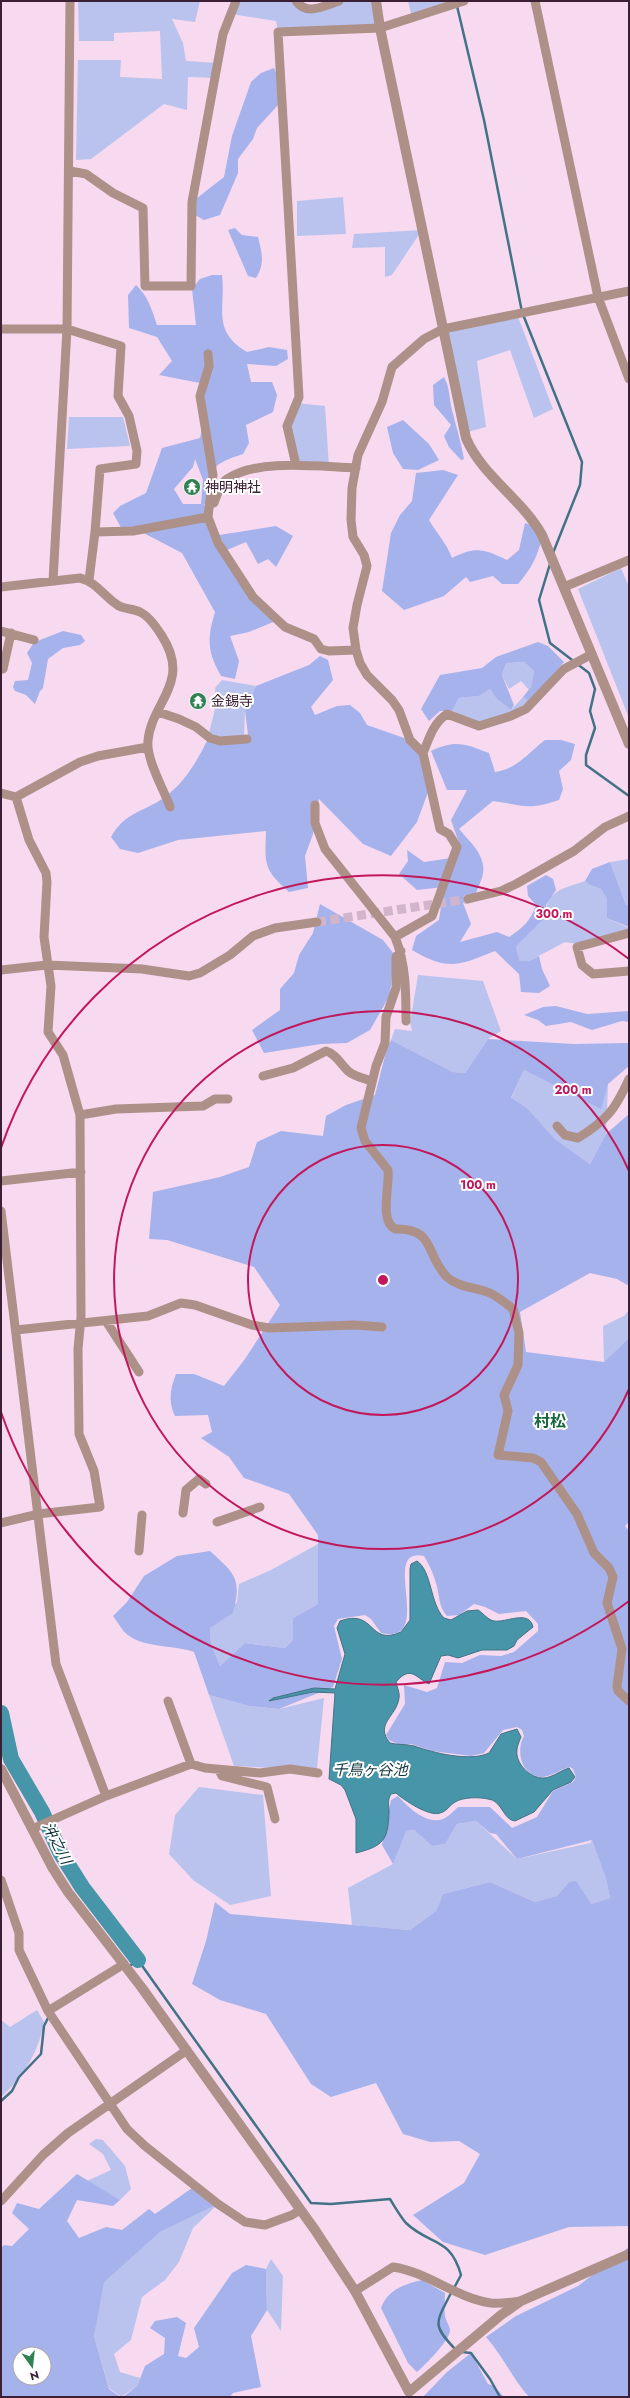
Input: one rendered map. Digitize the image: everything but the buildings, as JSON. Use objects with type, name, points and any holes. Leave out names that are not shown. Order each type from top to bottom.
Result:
[{"type":"street","points":[[53,581],[67,329],[70,171],[70,1]]},
{"type":"street","points":[[70,171],[86,174],[112,193],[144,208],[145,286],[191,286],[192,202],[223,34],[236,1]]},
{"type":"street","points":[[296,1],[303,8],[309,10],[339,1]]},
{"type":"street","points":[[376,1],[380,28],[466,438],[471,451],[534,520],[564,587],[629,744]]},
{"type":"street","points":[[296,465],[287,426],[299,397],[278,32],[380,28],[464,1]]},
{"type":"street","points":[[535,1],[598,298],[629,379]]},
{"type":"street","points":[[394,936],[432,916],[457,847],[449,834],[440,829],[422,753],[410,740],[399,710],[392,700],[367,675],[360,663],[356,650],[353,628],[356,605],[367,566],[364,555],[353,537],[352,531],[352,488],[358,455],[382,402],[392,367],[424,339],[442,329],[629,291]]},
{"type":"street","points":[[1,329],[67,329],[121,346],[118,396],[129,416],[137,451],[136,464],[100,469],[95,532],[89,580]]},
{"type":"street","points":[[208,354],[209,366],[200,396],[213,475],[209,513],[218,544],[253,597],[285,627],[314,639],[321,649],[329,651],[356,650]]},
{"type":"street","points":[[95,532],[133,531],[209,513],[227,479],[262,468],[296,465],[356,468]]},
{"type":"street","points":[[564,587],[629,560]]},
{"type":"street","points":[[1,588],[80,578],[89,580],[120,606],[140,612],[156,627],[170,654],[173,671],[170,687],[150,727],[148,748],[170,807]]},
{"type":"street","points":[[1,631],[34,640]]},
{"type":"street","points":[[3,669],[11,633]]},
{"type":"street","points":[[422,753],[433,729],[441,718],[447,714],[479,726],[511,716],[526,708],[564,669],[592,654]]},
{"type":"street","points":[[158,712],[179,718],[196,727],[210,738],[222,742],[247,739]]},
{"type":"street","points":[[1,793],[16,797],[80,762],[98,756],[148,748]]},
{"type":"street","points":[[1,1523],[38,1514],[100,1507],[94,1471],[79,1434],[78,1349],[80,1322],[80,1115],[63,1055],[48,1032],[51,986],[44,937],[47,882],[46,873],[28,840],[16,797]]},
{"type":"street","points":[[315,806],[315,823],[325,849],[394,936],[401,952],[406,989],[406,1021]]},
{"type":"street","points":[[468,899],[501,891],[516,884],[574,851],[605,827],[629,816]]},
{"type":"street","points":[[1,970],[47,965],[142,969],[189,976],[200,972],[230,955],[253,936],[275,928],[317,922]]},
{"type":"street","points":[[629,932],[577,947],[582,965],[593,974],[629,971]]},
{"type":"street","points":[[401,952],[396,957],[396,988],[386,1017],[385,1043],[372,1081],[361,1128],[365,1141],[388,1170],[386,1208],[389,1223],[395,1229],[410,1229],[423,1235],[443,1272],[453,1281],[488,1292],[512,1309],[519,1333],[518,1365],[504,1395],[508,1412],[498,1455],[533,1458],[541,1462],[577,1514],[594,1553],[611,1572],[612,1585],[607,1603],[622,1649],[616,1686],[618,1691],[629,1701]]},
{"type":"street","points":[[263,1076],[293,1068],[326,1050],[333,1053],[348,1071],[357,1078],[372,1081]]},
{"type":"street","points":[[557,1126],[565,1135],[578,1138],[600,1125],[619,1102],[629,1079]]},
{"type":"street","points":[[80,1115],[116,1109],[203,1106],[216,1099],[228,1099]]},
{"type":"street","points":[[1,1181],[80,1172]]},
{"type":"street","points":[[1,1211],[56,1664],[106,1796]]},
{"type":"street","points":[[16,1330],[80,1322],[106,1321],[148,1316],[181,1303],[195,1305],[252,1324],[270,1328],[355,1325],[382,1327]]},
{"type":"street","points":[[106,1321],[139,1372]]},
{"type":"street","points":[[183,1513],[186,1490],[199,1480],[206,1484]]},
{"type":"street","points":[[217,1522],[260,1507]]},
{"type":"street","points":[[138,1551],[142,1515]]},
{"type":"street","points":[[168,1701],[191,1764]]},
{"type":"street","points":[[32,1829],[106,1796],[191,1764],[219,1770],[260,1773],[290,1769],[318,1773]]},
{"type":"street","points":[[1,1769],[32,1829],[68,1892],[124,1964],[187,2050],[300,2210],[355,2291],[410,2395],[501,2315],[521,2301],[629,2254]]},
{"type":"street","points":[[219,1770],[222,1776],[267,1787],[274,1819]]},
{"type":"street","points":[[1,1880],[19,1933],[19,1950],[48,2011],[127,2129],[144,2146],[218,2204],[245,2222],[265,2225],[292,2215],[300,2210]]},
{"type":"street","points":[[48,2011],[124,1964]]},
{"type":"street","points":[[1,2201],[43,2155],[68,2133],[187,2050]]},
{"type":"street","points":[[355,2291],[393,2267],[418,2273],[474,2299],[492,2303],[521,2301]]},
{"type":"shaded area","points":[[78,1],[200,1],[195,22],[172,19],[183,43],[186,61],[218,63],[215,78],[188,77],[187,110],[164,104],[91,159],[76,160],[78,60],[121,60],[120,77],[162,79],[160,31],[114,33],[114,41],[79,41]]},
{"type":"shaded area","points":[[236,1],[297,1],[303,8],[339,1],[374,1],[380,26],[278,32],[276,21],[231,14]]},
{"type":"shaded area","points":[[408,1],[451,1],[412,18]]},
{"type":"shaded area","points":[[274,68],[281,84],[278,105],[257,128],[253,139],[238,159],[238,173],[220,215],[204,220],[195,215],[192,202],[224,177],[232,136],[251,82],[261,73]]},
{"type":"shaded area","points":[[343,197],[346,234],[297,236],[297,201]]},
{"type":"shaded area","points":[[235,228],[242,235],[258,237],[262,263],[256,278],[248,276],[228,230]]},
{"type":"shaded area","points":[[422,230],[392,275],[385,277],[385,247],[352,248],[354,234]]},
{"type":"shaded area","points":[[212,275],[222,275],[222,318],[228,336],[236,344],[247,352],[269,347],[287,350],[288,359],[276,366],[247,364],[251,382],[272,382],[277,395],[273,412],[246,425],[249,443],[243,454],[218,465],[214,470],[209,482],[206,502],[204,505],[212,507],[211,524],[246,586],[278,620],[249,632],[230,636],[239,661],[235,679],[221,676],[216,667],[210,645],[211,630],[215,612],[182,553],[132,527],[124,533],[113,513],[120,506],[146,493],[162,448],[200,438],[204,419],[205,384],[159,375],[172,361],[157,337],[129,328],[128,295],[136,285],[147,299],[157,325],[196,325],[192,289],[200,279]],"holes":[[[195,459],[203,480],[201,504],[183,504],[174,489],[193,467]]]},
{"type":"shaded area","points":[[517,314],[553,409],[534,418],[510,350],[477,361],[486,427],[464,433],[443,329]]},
{"type":"shaded area","points":[[444,377],[463,453],[464,459],[461,460],[449,447],[444,436],[451,425],[434,405],[433,385]]},
{"type":"shaded area","points":[[296,403],[325,406],[329,467],[296,465],[287,426]]},
{"type":"shaded area","points":[[69,417],[123,417],[130,446],[67,449]]},
{"type":"shaded area","points":[[403,420],[429,444],[439,460],[418,470],[403,469],[393,453],[387,427]]},
{"type":"shaded area","points":[[443,470],[458,475],[429,520],[450,552],[452,558],[474,550],[480,550],[492,553],[507,560],[519,550],[525,523],[531,525],[542,535],[539,549],[531,567],[518,584],[502,584],[493,576],[470,582],[466,577],[444,596],[404,610],[382,591],[391,533],[400,515],[412,501],[416,473]]},
{"type":"shaded area","points":[[276,526],[293,536],[276,567],[268,559],[258,564],[246,542],[227,550],[219,535]]},
{"type":"shaded area","points":[[621,568],[629,587],[629,718],[578,589]]},
{"type":"shaded area","points":[[63,631],[81,635],[85,641],[80,645],[63,648],[48,659],[43,688],[40,691],[35,704],[26,695],[15,691],[13,687],[15,681],[28,680],[32,663],[27,653],[33,644]]},
{"type":"shaded area","points":[[538,642],[548,646],[564,662],[529,702],[523,697],[531,687],[534,671],[524,662],[506,663],[502,675],[514,705],[511,710],[496,698],[490,689],[479,696],[459,698],[452,711],[440,711],[429,721],[421,709],[440,675],[482,668],[496,657]]},
{"type":"shaded area","points":[[320,656],[328,660],[333,680],[311,707],[315,715],[337,706],[350,705],[360,713],[367,725],[410,740],[423,753],[431,784],[417,822],[391,856],[363,844],[319,799],[313,834],[305,856],[308,888],[289,892],[274,877],[267,865],[266,831],[178,840],[138,853],[120,849],[111,837],[116,829],[121,823],[132,815],[159,801],[176,788],[194,764],[209,737],[214,742],[248,735],[245,710],[256,686],[309,665]]},
{"type":"shaded area","points":[[524,662],[534,671],[531,687],[529,690],[521,681],[509,689],[502,675],[506,663]]},
{"type":"shaded area","points":[[222,680],[256,686],[245,710],[244,737],[220,741],[209,733],[216,705],[215,688]]},
{"type":"shaded area","points":[[490,689],[496,698],[511,710],[523,697],[529,702],[508,714],[477,722],[452,711],[459,698],[479,696]]},
{"type":"shaded area","points":[[545,740],[561,740],[575,744],[571,760],[559,771],[563,789],[559,800],[532,806],[493,801],[459,829],[476,849],[482,860],[483,866],[483,873],[475,897],[463,903],[471,924],[460,942],[497,932],[509,937],[526,924],[534,911],[536,905],[528,896],[527,886],[546,875],[553,879],[556,890],[546,905],[545,918],[516,947],[520,961],[529,961],[539,956],[542,969],[550,986],[539,993],[521,992],[519,974],[495,951],[462,963],[444,964],[424,957],[412,950],[416,936],[439,920],[444,887],[417,890],[399,874],[408,861],[407,850],[424,862],[458,857],[459,843],[451,820],[467,790],[447,790],[431,751],[439,747],[454,744],[474,747],[489,753],[495,772],[510,768],[522,760]]},
{"type":"shaded area","points":[[629,859],[629,905],[626,905],[610,862]]},
{"type":"shaded area","points":[[610,862],[626,905],[629,905],[629,927],[607,918],[607,899],[601,889],[590,885],[585,881],[592,869]]},
{"type":"shaded area","points":[[585,881],[590,885],[601,889],[607,899],[607,918],[629,928],[629,933],[584,945],[565,942],[529,961],[520,961],[516,947],[545,918],[548,902],[552,896],[562,889]]},
{"type":"shaded area","points":[[320,904],[383,940],[394,954],[390,995],[370,1030],[347,1043],[321,1044],[264,1053],[252,1030],[280,1010],[280,989],[294,973],[299,955],[313,933]]},
{"type":"shaded area","points":[[418,975],[483,981],[501,1031],[488,1039],[465,1073],[453,1072],[391,1040],[395,1029],[412,1031],[410,1023]]},
{"type":"shaded area","points":[[556,1006],[587,1014],[629,1011],[629,1022],[622,1021],[592,1030],[571,1022],[546,1026],[538,1020],[524,1015],[543,1007]]},
{"type":"shaded area","points":[[488,1039],[574,1044],[629,1043],[629,1066],[608,1084],[601,1109],[524,1070],[511,1098],[527,1108],[555,1139],[590,1164],[606,1134],[629,1114],[629,1286],[617,1279],[590,1273],[520,1312],[526,1352],[604,1362],[629,1338],[629,1522],[625,1526],[629,1531],[629,2226],[569,2227],[485,2255],[443,2242],[413,2215],[464,2183],[480,2154],[459,2141],[430,2142],[403,2134],[376,2083],[331,2097],[311,2084],[266,2014],[220,2000],[192,1984],[206,1941],[215,1902],[230,1914],[410,1930],[436,1911],[443,1894],[490,1882],[535,1902],[557,1896],[569,1882],[576,1881],[591,1904],[610,1898],[606,1879],[592,1840],[517,1859],[496,1834],[490,1833],[476,1821],[457,1824],[445,1844],[432,1846],[414,1830],[406,1831],[393,1864],[382,1845],[391,1800],[398,1796],[418,1814],[437,1820],[443,1819],[458,1807],[490,1807],[512,1828],[537,1817],[553,1791],[573,1782],[576,1777],[573,1769],[570,1767],[543,1777],[530,1773],[522,1762],[520,1749],[524,1736],[522,1730],[517,1727],[503,1730],[484,1753],[471,1756],[432,1751],[411,1744],[400,1745],[389,1740],[386,1735],[405,1704],[404,1685],[427,1692],[437,1688],[445,1662],[462,1663],[480,1655],[501,1656],[514,1652],[538,1631],[538,1624],[526,1611],[499,1614],[485,1607],[474,1604],[459,1615],[447,1616],[442,1608],[435,1579],[424,1556],[411,1557],[406,1565],[405,1579],[407,1611],[405,1625],[397,1633],[381,1633],[371,1619],[365,1615],[338,1619],[334,1626],[342,1659],[333,1687],[279,1709],[249,1706],[209,1695],[194,1652],[151,1644],[135,1639],[124,1631],[113,1616],[127,1602],[144,1576],[177,1556],[210,1551],[231,1571],[236,1584],[237,1592],[233,1613],[210,1628],[211,1644],[220,1666],[245,1643],[285,1648],[293,1640],[293,1618],[318,1604],[318,1535],[289,1494],[244,1478],[229,1457],[201,1438],[212,1432],[208,1415],[175,1416],[171,1406],[171,1390],[176,1374],[194,1374],[224,1386],[245,1359],[280,1305],[254,1267],[167,1240],[149,1239],[153,1192],[220,1177],[249,1167],[257,1142],[281,1131],[323,1136],[326,1116],[346,1105],[375,1095],[386,1052],[391,1040],[453,1072],[465,1073]]},
{"type":"shaded area","points":[[524,1070],[600,1108],[608,1084],[606,1134],[590,1164],[555,1139],[527,1108],[511,1099]]},
{"type":"shaded area","points":[[629,1310],[629,1338],[604,1362],[603,1326],[624,1316]]},
{"type":"shaded area","points":[[318,1544],[318,1604],[293,1618],[293,1640],[285,1648],[245,1643],[220,1666],[211,1644],[210,1628],[237,1602],[239,1584],[271,1570]]},
{"type":"shaded area","points":[[209,1695],[249,1706],[279,1709],[324,1698],[317,1768],[314,1770],[234,1766]]},
{"type":"shaded area","points":[[199,1787],[263,1795],[271,1896],[230,1905],[193,1880],[169,1854],[175,1815]]},
{"type":"shaded area","points":[[476,1821],[517,1859],[590,1843],[592,1840],[606,1879],[610,1898],[591,1904],[569,1882],[557,1896],[535,1902],[490,1882],[443,1894],[436,1911],[410,1930],[352,1925],[348,1888],[393,1864],[405,1831],[414,1830],[432,1846],[445,1844],[457,1824]]},
{"type":"shaded area","points":[[37,2010],[44,2022],[42,2033],[34,2054],[23,2072],[1,2097],[1,2020],[10,2027]]},
{"type":"shaded area","points":[[96,2139],[103,2140],[125,2166],[131,2189],[120,2200],[87,2181],[111,2170],[103,2154],[89,2144]]},
{"type":"shaded area","points":[[77,2174],[120,2200],[113,2206],[77,2200],[67,2221],[79,2238],[106,2227],[122,2230],[149,2209],[155,2214],[195,2186],[218,2204],[160,2232],[104,2282],[94,2336],[109,2389],[120,2397],[1,2397],[1,2248],[4,2245],[12,2246],[29,2229],[12,2213],[17,2203],[39,2209]]},
{"type":"shaded area","points":[[218,2204],[193,2228],[179,2262],[165,2280],[142,2297],[131,2340],[114,2354],[120,2372],[140,2378],[137,2386],[121,2397],[109,2388],[94,2336],[102,2281],[160,2232]]},
{"type":"shaded area","points":[[629,2247],[629,2397],[529,2397],[486,2337],[516,2316],[578,2286]]},
{"type":"shaded area","points":[[271,2259],[283,2276],[281,2331],[267,2310],[266,2269]]},
{"type":"shaded area","points":[[246,2265],[266,2269],[267,2310],[251,2336],[261,2387],[233,2393],[230,2397],[123,2397],[137,2386],[145,2366],[164,2354],[165,2338],[150,2328],[155,2321],[177,2317],[186,2323],[178,2356],[186,2358],[199,2347],[194,2328],[232,2273]]},
{"type":"shaded area","points":[[422,2280],[445,2293],[445,2316],[450,2331],[446,2341],[431,2359],[417,2372],[408,2363],[381,2308],[388,2296],[398,2288],[409,2283]]},
{"type":"shaded area","points":[[471,2353],[488,2384],[494,2386],[504,2397],[423,2397],[447,2372]]},
{"type":"water","name":"千鳥ヶ谷池","points":[[417,1561],[426,1572],[436,1605],[444,1618],[451,1620],[467,1611],[478,1610],[494,1621],[516,1618],[527,1619],[531,1622],[533,1627],[517,1640],[514,1646],[507,1650],[482,1650],[458,1658],[448,1655],[441,1656],[429,1684],[410,1673],[401,1677],[396,1682],[399,1698],[385,1725],[384,1730],[390,1743],[411,1745],[452,1756],[472,1757],[489,1753],[501,1734],[517,1729],[521,1737],[517,1748],[518,1760],[528,1773],[538,1778],[544,1778],[569,1768],[575,1777],[571,1782],[553,1790],[534,1812],[515,1821],[511,1820],[493,1800],[476,1798],[462,1799],[455,1802],[446,1810],[435,1814],[417,1807],[396,1793],[391,1794],[385,1836],[378,1845],[356,1853],[356,1819],[345,1790],[341,1785],[329,1779],[335,1693],[313,1692],[269,1701],[273,1698],[314,1688],[335,1689],[345,1654],[337,1628],[340,1621],[352,1618],[360,1619],[383,1635],[401,1632],[410,1620],[410,1569],[411,1564]]},
{"type":"waterway","points":[[457,6],[484,120],[522,312],[582,462],[580,485],[553,553]]},
{"type":"waterway","points":[[550,564],[539,600],[550,643],[589,673],[595,689],[590,711],[595,728],[586,755],[586,765],[629,796]]},
{"type":"waterway","name":"沖之川","points":[[1,1713],[11,1759],[42,1812],[60,1852],[82,1887],[138,1960]]},
{"type":"waterway","points":[[128,1967],[138,1960],[311,2203],[331,2204],[390,2199],[406,2223],[423,2235],[445,2247],[451,2254],[461,2275],[454,2288]]},
{"type":"waterway","points":[[1,2101],[12,2091],[19,2077],[41,2054],[44,2026],[49,2016]]},
{"type":"waterway","points":[[451,2293],[439,2317],[438,2323],[439,2328],[456,2350]]},
{"type":"waterway","points":[[462,2352],[471,2353],[490,2379],[500,2397]]},
{"type":"tunnel","points":[[317,922],[468,899]]},
{"type":"place","name":"神明神社","points":[[192,487]]},
{"type":"place","name":"金錫寺","points":[[198,701]]},
{"type":"district","name":"村松","points":[[550,1421]]}]
